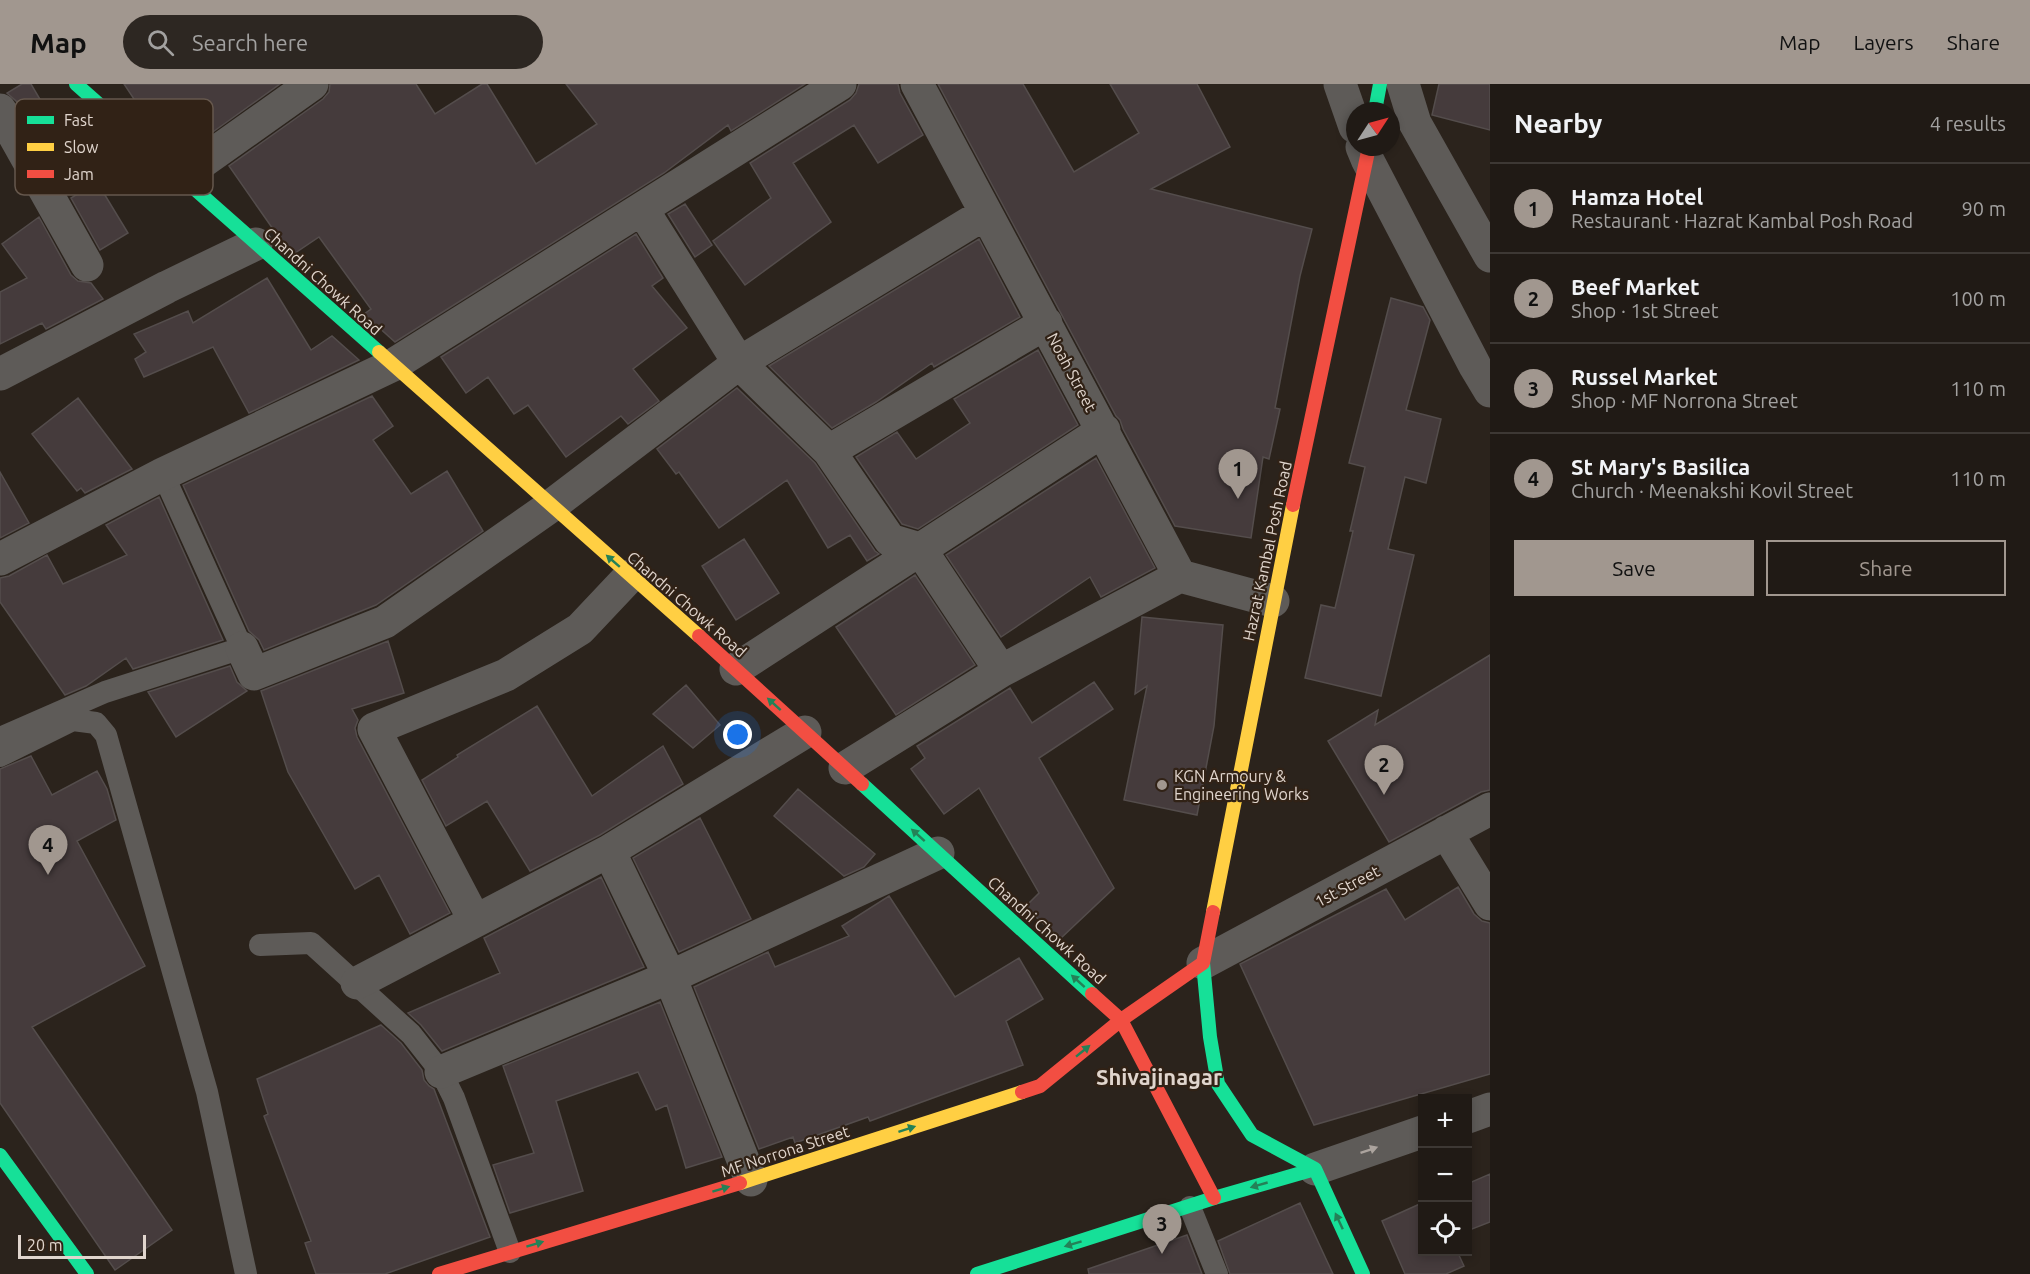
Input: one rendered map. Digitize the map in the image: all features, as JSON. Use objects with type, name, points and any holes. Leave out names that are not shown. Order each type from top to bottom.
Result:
[{"type":"street","name":"Chandni Chowk Road","points":[[76,84],[93,99]]},
{"type":"street","points":[[213,154],[312,84]]},
{"type":"street","points":[[0,559],[163,474],[393,365],[840,84]]},
{"type":"street","name":"Noah Street","points":[[917,84],[1104,430],[1180,576]]},
{"type":"street","points":[[1340,84],[1346,102]]},
{"type":"street","points":[[1377,102],[1380,84]]},
{"type":"street","points":[[1403,84],[1415,123],[1490,256]]},
{"type":"street","points":[[0,110],[15,137]]},
{"type":"street","name":"Hazrat Kambal Posh Road","points":[[1315,1169],[1252,1136],[1218,1084],[1210,1037],[1203,963],[1273,601],[1365,156]]},
{"type":"street","points":[[1369,156],[1475,366],[1490,391]]},
{"type":"street","points":[[48,195],[87,265]]},
{"type":"street","name":"Chandni Chowk Road","points":[[200,195],[736,669],[1121,1020],[1214,1198]]},
{"type":"street","points":[[642,209],[739,363],[829,451],[890,540],[920,549],[1001,671]]},
{"type":"street","points":[[242,648],[254,674],[385,622],[551,506],[739,363],[986,213]]},
{"type":"street","points":[[0,374],[167,287],[256,244]]},
{"type":"street","points":[[829,451],[1046,323]]},
{"type":"street","points":[[736,669],[1104,430]]},
{"type":"street","points":[[475,921],[374,729],[506,675],[580,629],[630,576]]},
{"type":"street","points":[[845,768],[1001,671],[1180,576],[1273,601]]},
{"type":"street","points":[[357,983],[609,850],[805,732]]},
{"type":"street","name":"1st Street","points":[[1203,963],[1490,809]]},
{"type":"street","points":[[1446,832],[1490,904]]},
{"type":"street","points":[[609,850],[670,977],[751,1180]]},
{"type":"street","points":[[441,1072],[670,977],[938,853]]},
{"type":"street","points":[[1121,1020],[1203,963]]},
{"type":"street","name":"MF Norrona Street","points":[[439,1274],[751,1180],[1040,1086],[1121,1020]]},
{"type":"street","points":[[1472,1115],[1490,1109]]},
{"type":"street","points":[[977,1274],[1214,1198],[1315,1169],[1418,1133]]},
{"type":"street","points":[[0,1155],[87,1274]]},
{"type":"street","points":[[1315,1169],[1363,1274]]},
{"type":"lane","points":[[0,738],[105,692],[242,648],[163,474]]},
{"type":"lane","points":[[0,756],[73,720],[96,723],[106,735],[207,1092],[246,1274]]},
{"type":"lane","points":[[260,945],[311,943],[411,1034],[441,1072],[454,1098],[510,1252]]},
{"type":"lane","points":[[1190,1207],[1217,1274]]},
{"type":"building","points":[[22,84],[31,84],[40,99],[15,100],[7,93]]},
{"type":"building","points":[[124,84],[280,84],[213,132],[213,99],[134,99]]},
{"type":"building","points":[[330,84],[416,84],[435,114],[482,84],[487,84],[536,164],[597,124],[566,84],[805,84],[731,131],[728,125],[664,173],[395,342],[364,314],[371,309],[319,237],[295,253],[282,242],[229,166],[323,99],[329,92]]},
{"type":"building","points":[[859,84],[898,84],[900,93],[923,135],[878,163],[854,125],[793,163],[831,222],[745,285],[713,241],[771,198],[750,163],[850,100]]},
{"type":"building","points":[[938,84],[1023,84],[1074,172],[1139,133],[1110,84],[1197,84],[1230,147],[1151,189],[1312,229],[1300,276],[1275,408],[1280,409],[1269,459],[1263,457],[1251,538],[1175,526]]},
{"type":"building","points":[[1439,84],[1490,84],[1490,130],[1432,115]]},
{"type":"building","points":[[76,195],[105,195],[128,233],[100,250],[71,198]]},
{"type":"building","points":[[685,204],[712,245],[695,257],[668,214]]},
{"type":"building","points":[[39,217],[71,275],[78,281],[91,283],[103,299],[46,329],[42,323],[0,344],[0,292],[27,278],[2,244]]},
{"type":"building","points":[[636,234],[663,278],[652,286],[687,328],[633,369],[659,401],[628,424],[621,416],[566,457],[528,405],[514,414],[488,377],[466,393],[441,357]]},
{"type":"building","points":[[979,239],[1020,317],[934,367],[932,363],[876,402],[832,428],[769,366]]},
{"type":"building","points":[[267,278],[311,350],[332,336],[359,360],[249,413],[213,347],[144,377],[135,359],[146,352],[134,334],[188,311],[193,323]]},
{"type":"building","points":[[1391,298],[1423,307],[1430,320],[1406,410],[1441,419],[1426,483],[1405,477],[1388,549],[1414,555],[1381,696],[1305,678],[1321,605],[1335,608],[1353,531],[1350,531],[1365,467],[1349,463]]},
{"type":"building","points":[[1038,350],[1078,425],[918,529],[902,524],[856,457],[897,432],[916,459],[970,423],[954,399]]},
{"type":"building","points":[[737,388],[815,463],[879,554],[867,561],[850,535],[828,548],[787,480],[719,528],[679,472],[676,474],[657,449]]},
{"type":"building","points":[[372,396],[393,426],[373,440],[411,494],[447,471],[483,531],[376,605],[264,650],[259,640],[249,631],[183,485]]},
{"type":"building","points":[[78,398],[132,469],[85,493],[81,488],[77,491],[32,434]]},
{"type":"building","points":[[1096,458],[1155,568],[1101,597],[1090,577],[1001,637],[946,555]]},
{"type":"building","points":[[0,472],[29,523],[0,538]]},
{"type":"building","points":[[159,497],[223,640],[133,669],[126,658],[86,686],[65,695],[0,602],[0,578],[9,576],[47,555],[63,584],[127,555],[106,525]]},
{"type":"building","points":[[744,539],[779,593],[736,620],[702,566]]},
{"type":"building","points":[[915,575],[975,665],[896,715],[836,627]]},
{"type":"building","points":[[1142,617],[1223,625],[1214,726],[1197,815],[1124,800],[1147,686],[1135,694]]},
{"type":"building","points":[[388,641],[404,693],[352,709],[358,720],[355,728],[357,737],[450,913],[410,934],[379,875],[355,889],[288,772],[261,691]]},
{"type":"building","points":[[1490,655],[1490,790],[1481,792],[1389,842],[1328,741],[1378,710],[1375,725]]},
{"type":"building","points":[[230,666],[237,682],[247,691],[176,737],[148,692]]},
{"type":"building","points":[[1094,682],[1113,709],[1039,758],[1114,888],[1060,939],[1025,907],[1039,893],[979,788],[944,814],[911,769],[925,758],[917,746],[1010,688],[1032,723]]},
{"type":"building","points":[[686,685],[720,725],[693,748],[653,714]]},
{"type":"building","points":[[537,706],[592,796],[663,746],[683,784],[600,835],[530,871],[487,801],[446,826],[422,780],[458,757],[457,755]]},
{"type":"building","points":[[31,756],[52,795],[97,771],[107,789],[116,820],[77,841],[145,966],[32,1027],[172,1230],[115,1270],[0,1103],[0,769]]},
{"type":"building","points":[[798,789],[875,854],[864,867],[844,876],[774,816]]},
{"type":"building","points":[[700,818],[751,919],[679,952],[633,858]]},
{"type":"building","points":[[601,877],[644,967],[442,1051],[408,1013],[500,973],[484,938]]},
{"type":"building","points":[[1458,887],[1474,914],[1482,921],[1490,923],[1490,1074],[1314,1125],[1240,964],[1386,889],[1405,920]]},
{"type":"building","points":[[889,896],[955,997],[1019,958],[1043,999],[1006,1021],[1023,1065],[870,1121],[868,1117],[795,1143],[793,1137],[759,1149],[694,987],[768,952],[775,967],[849,936],[842,926]]},
{"type":"building","points":[[660,1002],[722,1157],[686,1168],[667,1105],[656,1110],[638,1072],[556,1101],[583,1191],[510,1213],[493,1165],[534,1153],[503,1066]]},
{"type":"building","points":[[381,1025],[401,1043],[422,1070],[424,1080],[434,1089],[490,1237],[385,1274],[316,1274],[305,1243],[311,1241],[264,1116],[268,1114],[257,1079]]},
{"type":"building","points":[[1490,1174],[1490,1222],[1472,1229],[1472,1202],[1472,1182]]},
{"type":"building","points":[[1300,1203],[1333,1274],[1230,1274],[1218,1241]]},
{"type":"building","points":[[1418,1205],[1418,1256],[1459,1256],[1464,1266],[1446,1274],[1405,1274],[1382,1221]]},
{"type":"building","points":[[1187,1235],[1202,1274],[1089,1274],[1088,1269]]},
{"type":"traffic: fast","points":[[76,84],[93,99]]},
{"type":"traffic: fast","points":[[1377,102],[1380,84]]},
{"type":"traffic: fast","points":[[201,195],[379,352]]},
{"type":"traffic: fast","points":[[862,784],[1092,994]]},
{"type":"traffic: fast","points":[[1203,963],[1210,1037],[1218,1084],[1252,1135],[1315,1169]]},
{"type":"traffic: fast","points":[[0,1155],[87,1274]]},
{"type":"traffic: fast","points":[[1315,1169],[1363,1274]]},
{"type":"traffic: fast","points":[[977,1274],[1214,1198],[1315,1169]]},
{"type":"traffic: slow","points":[[379,352],[699,636]]},
{"type":"traffic: slow","points":[[1213,912],[1293,505]]},
{"type":"traffic: slow","points":[[740,1183],[1022,1092]]},
{"type":"traffic: jam","points":[[1293,505],[1367,156]]},
{"type":"traffic: jam","points":[[699,636],[862,784]]},
{"type":"traffic: jam","points":[[1022,1092],[1040,1086],[1121,1020],[1203,963],[1213,912]]},
{"type":"traffic: jam","points":[[1092,994],[1121,1020],[1214,1198]]},
{"type":"traffic: jam","points":[[439,1274],[740,1183]]},
{"type":"place","name":"Hamza Hotel","points":[[1238,499]]},
{"type":"place","name":"KGN Armoury & Engineering Works","points":[[1162,785]]},
{"type":"place","name":"Beef Market","points":[[1384,795]]},
{"type":"place","name":"St Mary's Basilica","points":[[48,875]]},
{"type":"place","name":"Russel Market","points":[[1162,1254]]},
{"type":"district","name":"Shivajinagar","points":[[1159,1076]]}]
